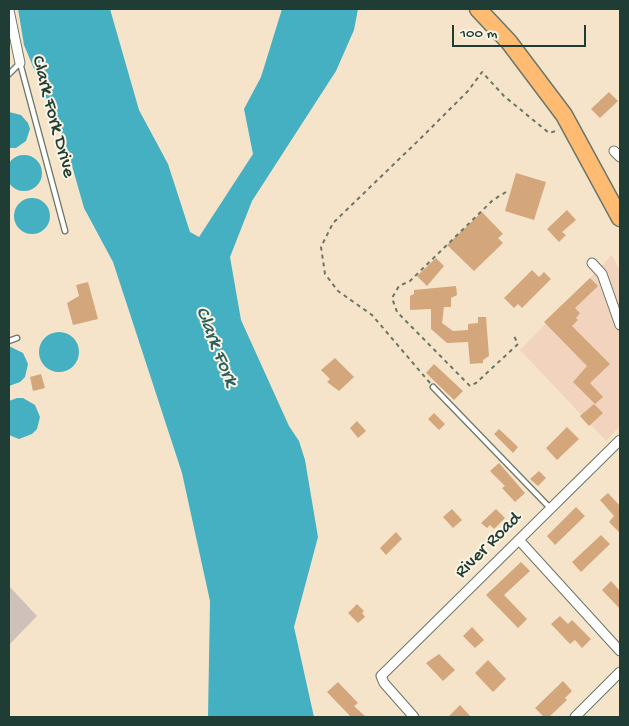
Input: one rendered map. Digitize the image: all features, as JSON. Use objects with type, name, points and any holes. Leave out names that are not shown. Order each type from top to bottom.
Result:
[{"type":"highway","points":[[478,9],[509,42],[571,126],[620,218]]},
{"type":"street","name":"Clark Fork Drive","points":[[9,10],[20,63]]},
{"type":"street","points":[[592,263],[602,274],[620,325]]},
{"type":"street","name":"River Road","points":[[414,717],[384,683],[381,676],[620,440]]},
{"type":"street","points":[[519,540],[620,651]]},
{"type":"street","points":[[575,717],[620,672]]},
{"type":"lane","points":[[9,74],[20,63]]},
{"type":"lane","name":"Clark Fork Drive","points":[[20,63],[65,231]]},
{"type":"lane","points":[[9,341],[17,338]]},
{"type":"lane","points":[[433,387],[550,508]]},
{"type":"path","points":[[433,387],[372,315],[338,292],[325,274],[321,247],[333,223],[468,91],[482,72],[504,96],[549,133],[571,126]]},
{"type":"path","points":[[506,192],[493,200],[410,281],[399,286],[392,298],[398,312],[470,386],[476,383],[518,344],[513,334]]},
{"type":"shaded area","points":[[612,255],[620,271],[620,426],[606,441],[520,350]]},
{"type":"shaded area","points":[[9,586],[37,616],[9,645]]},
{"type":"water","name":"Clark Fork","points":[[18,9],[110,9],[139,110],[168,164],[190,232],[199,237],[253,154],[244,109],[261,77],[282,9],[358,9],[354,30],[336,71],[252,201],[230,257],[241,320],[289,426],[299,441],[305,460],[318,537],[294,627],[314,717],[208,717],[210,601],[182,473],[113,262],[84,208],[67,148],[24,45]]},
{"type":"water","points":[[9,112],[21,115],[28,123],[30,129],[26,141],[16,148],[9,148]]},
{"type":"water","points":[[24,155],[36,161],[42,173],[36,185],[24,191],[12,185],[6,173],[12,161]]},
{"type":"water","points":[[32,198],[39,199],[45,203],[49,209],[49,223],[45,229],[39,233],[32,234],[25,233],[19,229],[15,223],[14,216],[15,209],[19,203],[25,199]]},
{"type":"water","points":[[63,332],[70,335],[76,341],[79,352],[78,360],[70,369],[63,372],[55,372],[48,369],[40,360],[39,348],[42,341],[51,333]]},
{"type":"water","points":[[9,346],[23,353],[28,364],[25,377],[20,382],[9,386]]},
{"type":"water","points":[[23,398],[35,405],[40,417],[37,429],[32,434],[19,439],[9,435],[9,401]]},
{"type":"building","points":[[609,92],[618,101],[600,118],[591,109]]},
{"type":"building","points":[[516,173],[546,182],[534,220],[505,211]]},
{"type":"building","points":[[567,210],[576,220],[562,232],[566,235],[559,242],[547,229]]},
{"type":"building","points":[[482,212],[503,234],[498,238],[503,243],[474,271],[447,245]]},
{"type":"building","points":[[436,258],[444,266],[427,286],[417,276]]},
{"type":"building","points":[[532,270],[539,277],[544,272],[551,279],[522,308],[518,304],[514,308],[504,298]]},
{"type":"building","points":[[590,278],[598,286],[575,308],[580,313],[576,318],[578,320],[572,326],[610,364],[590,383],[603,397],[595,404],[573,382],[587,366],[544,322]]},
{"type":"building","points":[[88,282],[98,319],[73,325],[67,303],[79,296],[76,285]]},
{"type":"building","points":[[456,286],[457,295],[451,298],[451,307],[444,307],[442,323],[453,331],[468,330],[468,324],[478,323],[478,317],[486,317],[489,356],[483,360],[483,363],[470,364],[468,342],[447,343],[431,329],[431,309],[410,310],[410,296],[414,294],[414,290]]},
{"type":"building","points":[[335,358],[354,377],[339,391],[327,382],[330,379],[321,370]]},
{"type":"building","points":[[434,364],[463,391],[454,400],[426,373]]},
{"type":"building","points":[[41,374],[45,388],[33,391],[30,377]]},
{"type":"building","points":[[594,404],[603,413],[589,426],[580,416]]},
{"type":"building","points":[[434,413],[445,424],[439,430],[428,419]]},
{"type":"building","points":[[357,421],[366,431],[358,438],[350,428]]},
{"type":"building","points":[[567,427],[579,439],[557,460],[546,448]]},
{"type":"building","points":[[499,429],[518,447],[513,453],[494,434]]},
{"type":"building","points":[[499,463],[525,493],[515,502],[502,488],[505,486],[490,471]]},
{"type":"building","points":[[539,471],[546,478],[538,486],[530,479]]},
{"type":"building","points":[[608,493],[620,506],[620,533],[609,522],[614,516],[600,500]]},
{"type":"building","points":[[576,507],[585,516],[555,545],[547,536]]},
{"type":"building","points":[[452,509],[462,520],[453,528],[443,517]]},
{"type":"building","points":[[496,509],[505,518],[494,529],[490,525],[487,528],[481,523]]},
{"type":"building","points":[[396,532],[402,539],[386,555],[380,548]]},
{"type":"building","points":[[601,535],[610,544],[581,572],[572,562]]},
{"type":"building","points":[[521,562],[530,571],[504,595],[527,619],[518,628],[486,595]]},
{"type":"building","points":[[611,581],[620,591],[620,609],[602,590]]},
{"type":"building","points":[[357,604],[364,611],[362,613],[365,617],[358,623],[348,613]]},
{"type":"building","points":[[560,616],[568,624],[572,620],[591,639],[582,648],[575,640],[570,644],[551,624]]},
{"type":"building","points":[[472,627],[484,640],[475,648],[463,636]]},
{"type":"building","points":[[439,654],[455,670],[443,681],[426,663]]},
{"type":"building","points":[[488,660],[506,679],[493,692],[475,673]]},
{"type":"building","points":[[563,681],[572,691],[565,698],[567,700],[549,717],[544,717],[535,708]]},
{"type":"building","points":[[338,682],[358,703],[354,706],[366,717],[351,717],[327,692]]},
{"type":"building","points":[[460,705],[471,717],[448,717]]}]
